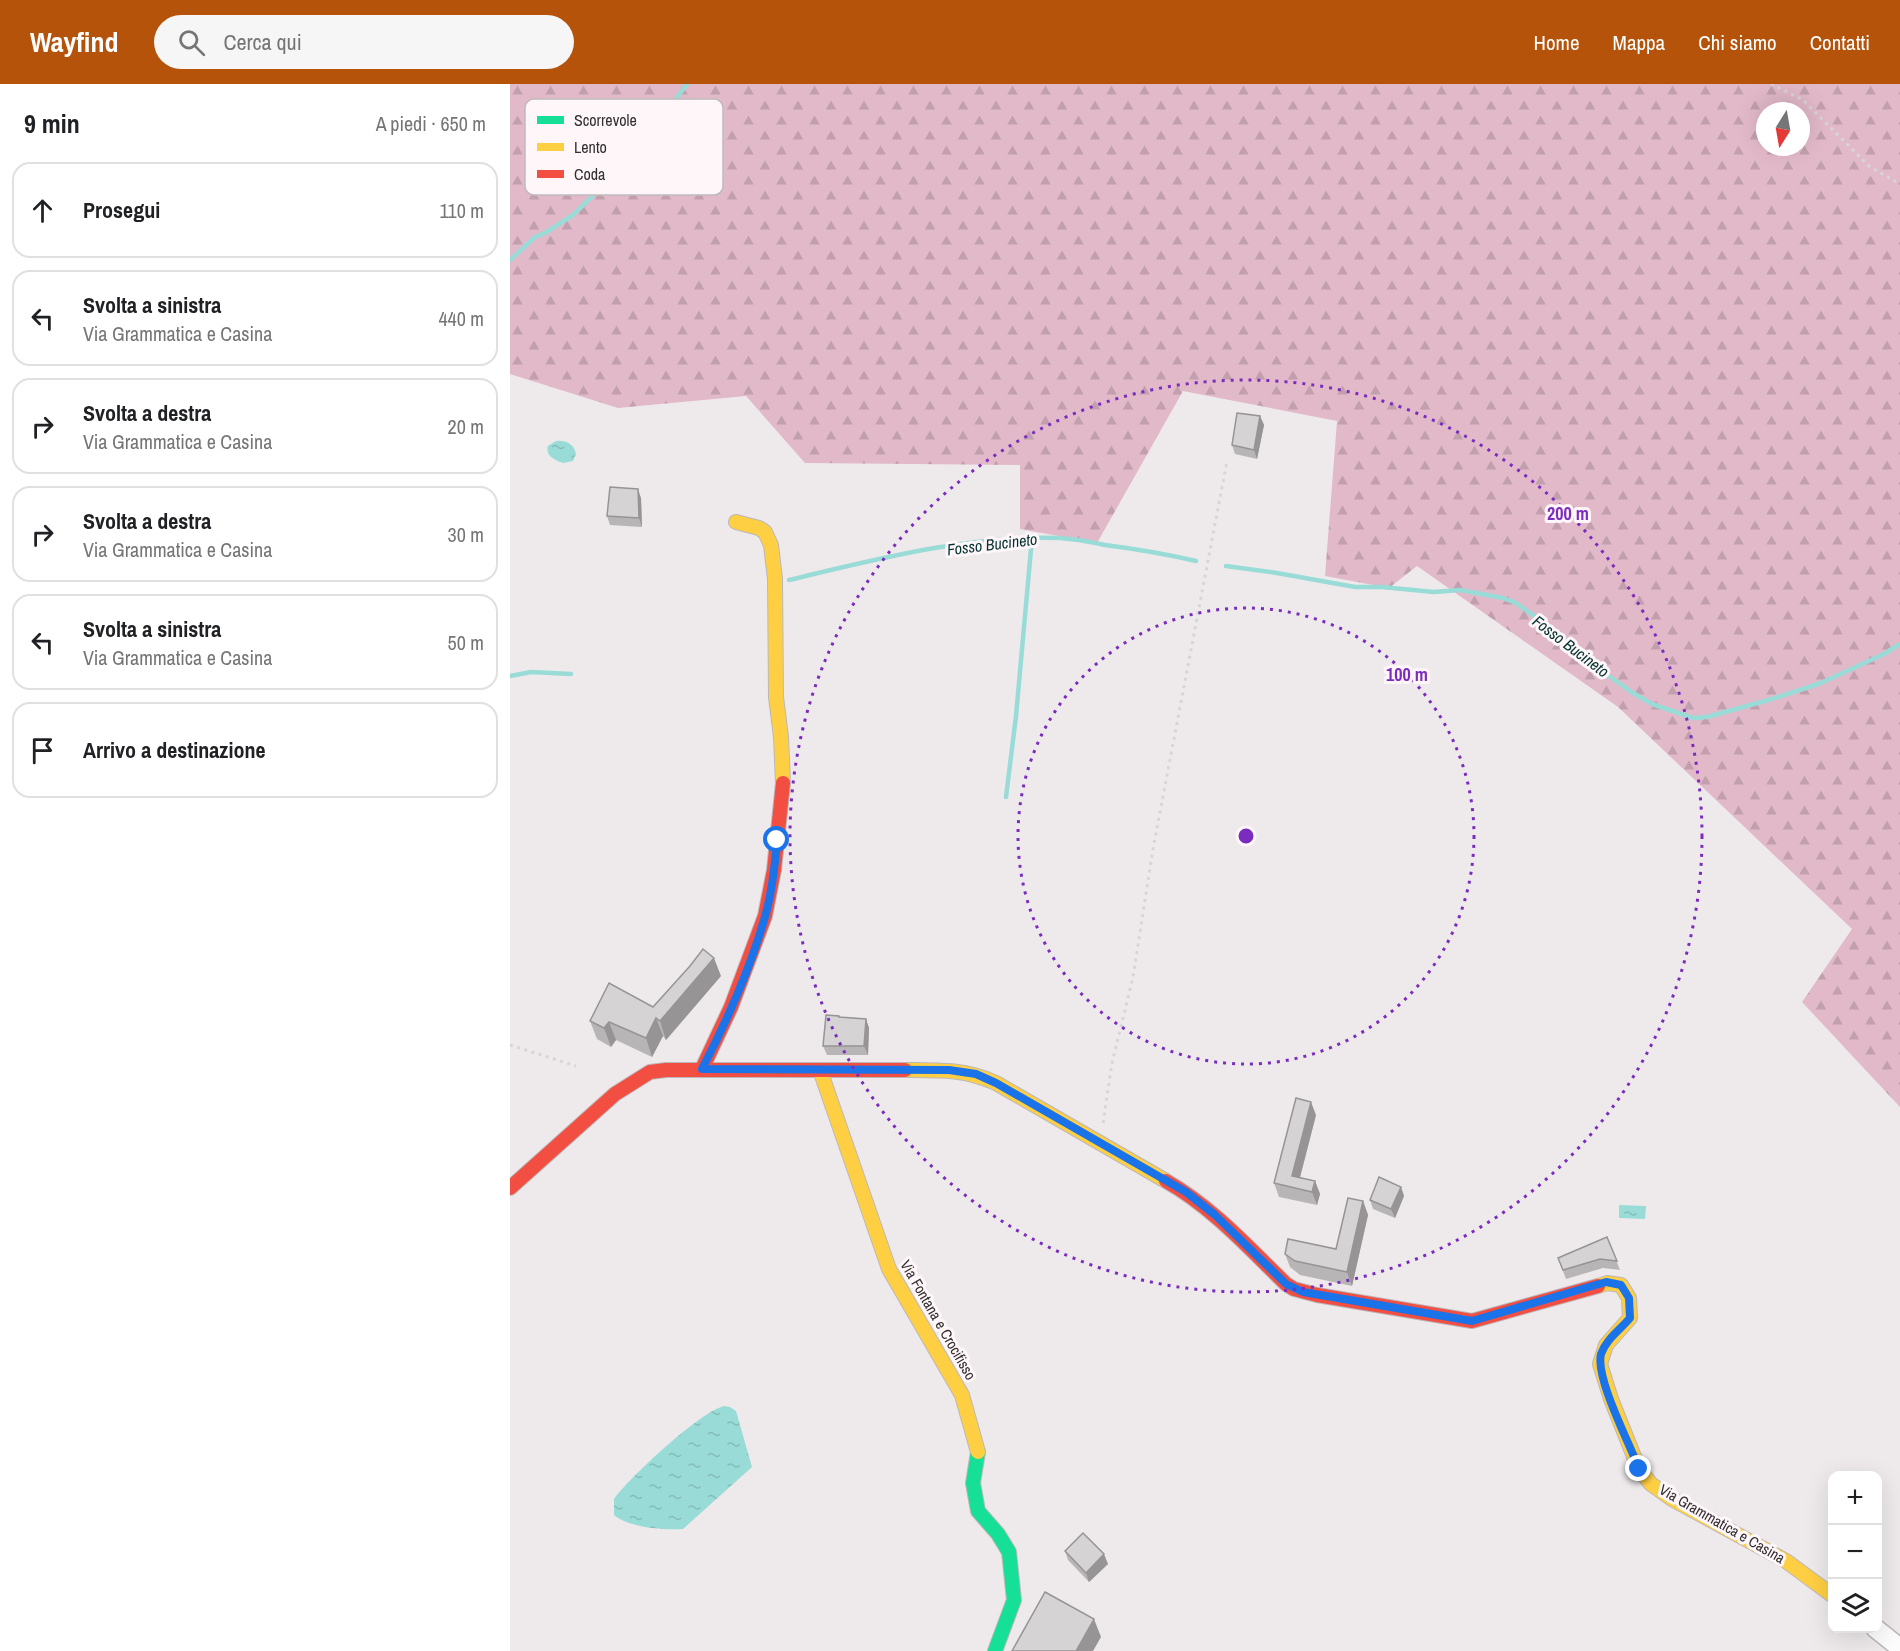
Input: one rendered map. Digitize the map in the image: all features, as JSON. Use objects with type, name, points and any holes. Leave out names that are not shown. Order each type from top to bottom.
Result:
[{"type":"street","points":[[702,1069],[731,1007],[765,916],[774,870],[783,784],[783,753],[776,697],[775,579],[771,545],[765,532],[759,528],[736,522]]},
{"type":"street","name":"Via Grammatica e Casina","points":[[510,1188],[626,1085],[650,1072],[702,1069],[964,1071],[976,1074],[996,1083],[1197,1200],[1286,1284],[1303,1292],[1472,1321],[1606,1282],[1621,1285],[1629,1298],[1630,1318],[1606,1345],[1600,1364],[1611,1399],[1639,1469],[1651,1484],[1672,1499],[1786,1561],[1828,1591]]},
{"type":"street","name":"Via Fontana e Crocifisso","points":[[820,1070],[889,1269],[962,1395],[978,1449],[973,1483],[978,1511],[998,1534],[1009,1552],[1014,1600],[995,1651]]},
{"type":"street","points":[[1880,1633],[1900,1648]]},
{"type":"path","points":[[1771,84],[1803,100],[1869,166],[1900,184]]},
{"type":"path","points":[[1099,1142],[1112,1063],[1133,977],[1153,849],[1227,461]]},
{"type":"path","points":[[510,1045],[576,1066]]},
{"type":"green space","points":[[510,84],[1900,84],[1900,1107],[1802,1002],[1852,929],[1618,707],[1417,566],[1389,588],[1325,576],[1337,421],[1183,391],[1097,543],[1020,529],[1020,465],[805,463],[746,396],[618,408],[510,374]]},
{"type":"water","points":[[556,441],[563,441],[571,445],[576,454],[573,461],[563,463],[549,455],[548,446]]},
{"type":"water","points":[[1619,1205],[1646,1206],[1645,1219],[1619,1218]]},
{"type":"water","points":[[724,1406],[736,1411],[752,1467],[683,1529],[637,1525],[614,1515],[614,1499],[634,1476],[683,1432]]},
{"type":"building","points":[[1237,413],[1260,416],[1254,450],[1232,445]]},
{"type":"building","points":[[610,487],[638,489],[639,518],[607,516]]},
{"type":"building","points":[[703,949],[714,958],[660,1021],[656,1018],[646,1038],[609,1022],[604,1028],[590,1021],[609,983],[653,1007]]},
{"type":"building","points":[[826,1015],[866,1019],[864,1046],[823,1046]]},
{"type":"building","points":[[1296,1098],[1311,1102],[1292,1176],[1315,1181],[1312,1192],[1274,1183]]},
{"type":"building","points":[[1379,1177],[1401,1187],[1391,1209],[1370,1200]]},
{"type":"building","points":[[1348,1198],[1363,1201],[1347,1272],[1295,1261],[1285,1254],[1288,1239],[1336,1249]]},
{"type":"building","points":[[1607,1237],[1617,1261],[1600,1259],[1563,1270],[1558,1258]]},
{"type":"building","points":[[1083,1533],[1104,1554],[1086,1573],[1065,1551]]},
{"type":"building","points":[[1045,1592],[1094,1619],[1076,1651],[1012,1651]]},
{"type":"waterway","points":[[676,99],[687,84]]},
{"type":"waterway","points":[[510,260],[535,237],[573,215],[594,195]]},
{"type":"waterway","name":"Fosso Bucineto","points":[[789,580],[923,550],[957,544],[1026,538],[1077,540],[1196,561]]},
{"type":"waterway","points":[[1006,797],[1016,716],[1032,538]]},
{"type":"waterway","name":"Fosso Bucineto","points":[[1226,566],[1355,587],[1434,592],[1460,590],[1503,598],[1516,603],[1550,627],[1585,659],[1633,693],[1652,704],[1693,718],[1707,717],[1821,683],[1884,654],[1900,644]]},
{"type":"waterway","name":"Fosso Bucineto","points":[[510,676],[531,672],[571,674]]},
{"type":"traffic: fast","points":[[978,1452],[973,1483],[978,1511],[998,1534],[1009,1552],[1014,1600],[995,1651]]},
{"type":"traffic: slow","points":[[736,522],[759,528],[765,532],[771,545],[775,579],[776,697],[783,783]]},
{"type":"traffic: slow","points":[[820,1070],[889,1269],[962,1395],[978,1452]]},
{"type":"traffic: slow","points":[[905,1070],[941,1070],[985,1078],[1166,1181]]},
{"type":"traffic: slow","points":[[1598,1286],[1607,1283],[1621,1285],[1629,1298],[1630,1318],[1606,1345],[1600,1364],[1611,1399],[1639,1469],[1651,1484],[1672,1499],[1786,1561],[1828,1592]]},
{"type":"traffic: jam","points":[[702,1069],[731,1007],[765,916],[774,870],[783,783]]},
{"type":"traffic: jam","points":[[510,1188],[615,1094],[650,1072],[666,1070],[905,1070]]},
{"type":"traffic: jam","points":[[1166,1181],[1214,1215],[1286,1284],[1294,1289],[1317,1295],[1472,1321],[1598,1286]]},
{"type":"route","points":[[777,840],[771,891],[758,938],[731,1007],[702,1069],[949,1070],[976,1074],[996,1083],[1186,1192],[1215,1215],[1286,1284],[1303,1292],[1472,1321],[1606,1282],[1621,1285],[1631,1305],[1630,1318],[1606,1345],[1600,1364],[1611,1399],[1639,1469]]}]
